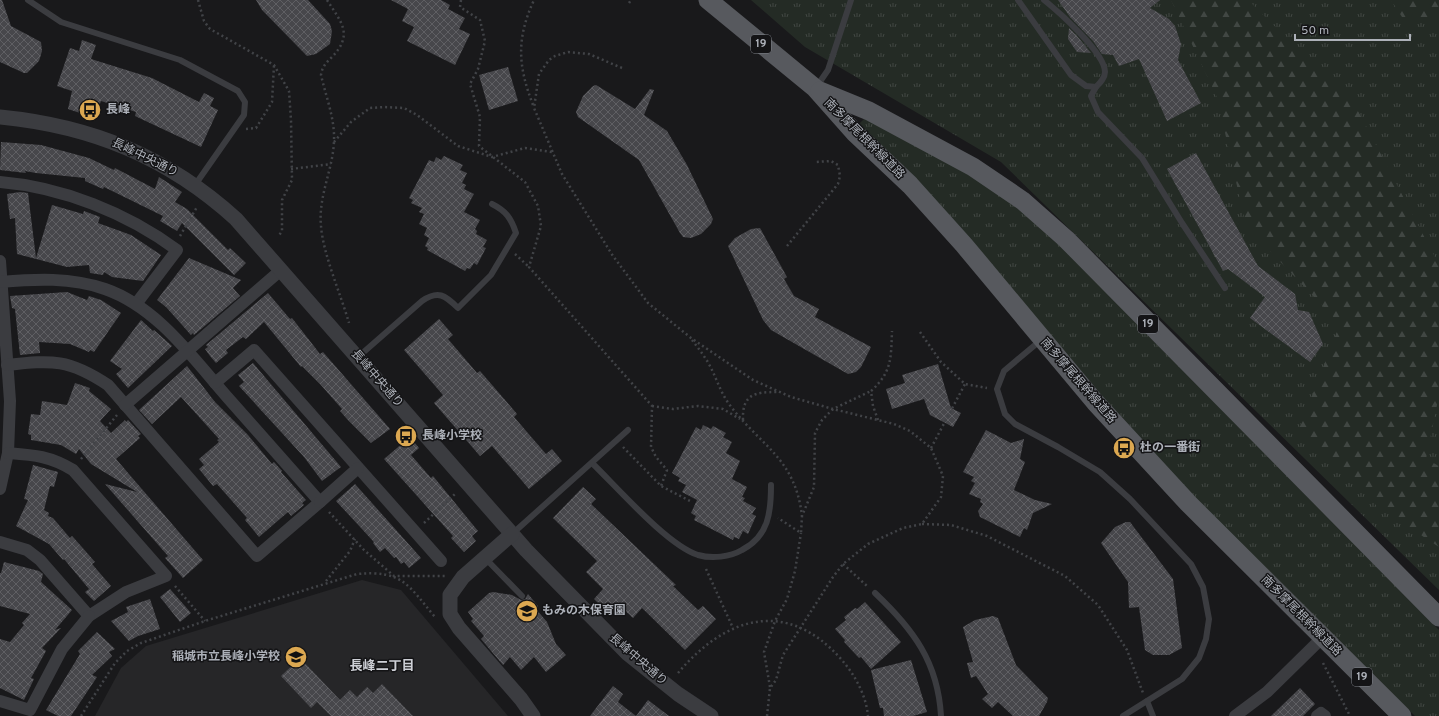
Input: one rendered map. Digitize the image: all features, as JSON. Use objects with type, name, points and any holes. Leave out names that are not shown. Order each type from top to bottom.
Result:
[{"type":"main road","name":"南多摩尾根幹線道路","points":[[708,0],[815,88],[854,132],[910,185],[964,245],[1095,402],[1188,503],[1402,716]]},
{"type":"main road","name":"南多摩尾根幹線道路","points":[[815,88],[869,111],[966,163],[1023,201],[1066,239],[1439,617]]},
{"type":"street","name":"長峰中央通り","points":[[0,116],[36,120],[72,128],[106,139],[155,161],[195,185],[236,219],[512,534],[628,654],[678,694],[711,716]]},
{"type":"street","points":[[0,182],[28,184],[61,193],[116,214],[151,232],[177,250],[136,304]]},
{"type":"street","points":[[0,261],[10,401],[8,453],[0,489]]},
{"type":"street","points":[[125,405],[281,270]]},
{"type":"street","points":[[1,282],[51,279],[72,281],[105,289],[136,304],[152,315],[215,383],[320,502]]},
{"type":"street","points":[[215,383],[254,350],[441,561]]},
{"type":"street","points":[[7,365],[42,361],[66,364],[88,372],[108,385],[257,556],[358,468]]},
{"type":"street","points":[[0,701],[30,710],[62,649],[89,616],[126,592],[166,576],[72,470],[58,461],[41,456],[8,453]]},
{"type":"street","points":[[512,534],[463,577],[450,595],[450,614],[459,628],[521,699],[533,716]]},
{"type":"street","points":[[0,542],[26,550],[40,560],[89,616]]},
{"type":"street","points":[[1235,716],[1267,692],[1322,638]]},
{"type":"street","points":[[1317,716],[1321,713],[1325,716]]},
{"type":"lane","points":[[28,0],[61,22],[180,60],[238,91],[245,102],[244,115],[195,185]]},
{"type":"lane","points":[[815,88],[828,70],[852,0]]},
{"type":"lane","points":[[1018,0],[1071,75],[1086,86],[1096,87]]},
{"type":"lane","points":[[1044,0],[1062,14],[1100,57],[1105,71],[1103,79],[1091,96],[1098,112],[1142,158],[1182,223],[1225,288]]},
{"type":"lane","points":[[358,357],[432,294],[441,295],[451,300],[458,308],[492,275],[507,246],[516,233],[511,218],[503,209],[492,204]]},
{"type":"lane","points":[[1042,339],[1004,371],[997,390],[1005,414],[1015,424],[1100,472],[1130,499],[1191,564],[1203,587],[1209,619],[1206,639],[1199,658],[1182,679],[1123,716]]},
{"type":"lane","points":[[512,534],[628,430]]},
{"type":"lane","points":[[592,463],[664,534],[685,549],[698,555],[711,557],[737,553],[758,539],[771,514],[771,485]]},
{"type":"lane","points":[[485,558],[522,596]]},
{"type":"lane","points":[[875,593],[900,617],[919,642],[933,672],[940,700],[942,716]]},
{"type":"lane","points":[[1147,701],[1152,716]]},
{"type":"path","points":[[198,0],[204,21],[210,29],[274,65],[289,91],[292,180],[282,200],[282,232],[278,237]]},
{"type":"path","points":[[327,0],[341,22],[344,32],[341,47],[326,62],[322,69],[321,75],[333,125],[334,142],[331,164],[322,197],[321,226],[324,246],[349,323]]},
{"type":"path","points":[[461,0],[460,7],[480,20],[485,40],[478,69],[470,84],[480,117],[479,146],[525,182],[538,206],[541,226],[529,267]]},
{"type":"path","points":[[534,0],[523,31],[520,54],[523,73],[534,108],[562,174],[633,286],[648,303],[691,338],[753,380],[780,392],[833,409],[878,420],[910,431],[932,448],[943,476],[941,497],[922,524]]},
{"type":"path","points":[[534,108],[539,74],[549,60],[555,56],[568,52],[588,54],[622,68]]},
{"type":"path","points":[[233,131],[256,128],[272,102],[274,65]]},
{"type":"path","points":[[334,142],[351,122],[370,108],[396,107],[404,108],[417,115],[458,146],[492,157],[525,148],[552,152]]},
{"type":"path","points":[[787,246],[838,184],[840,176],[838,165],[830,161],[815,162]]},
{"type":"path","points":[[291,169],[331,164]]},
{"type":"path","points":[[173,247],[197,207]]},
{"type":"path","points":[[507,246],[529,267],[652,406],[673,410],[698,406],[722,409],[743,420]]},
{"type":"path","points":[[802,516],[812,496],[814,486],[815,433],[822,420],[833,409],[871,391],[884,380],[891,358],[892,331]]},
{"type":"path","points":[[920,332],[941,362],[965,384],[997,390]]},
{"type":"path","points":[[691,338],[710,367],[725,398],[743,420],[784,464],[796,487],[802,516],[796,571],[787,599],[775,621],[764,652],[770,688],[767,716]]},
{"type":"path","points":[[932,448],[965,384]]},
{"type":"path","points":[[871,391],[873,406],[878,420]]},
{"type":"path","points":[[743,420],[743,407],[750,396],[760,392],[780,392]]},
{"type":"path","points":[[72,470],[125,405]]},
{"type":"path","points":[[652,406],[651,447],[656,457],[668,470],[661,486]]},
{"type":"path","points":[[617,441],[661,486],[690,501]]},
{"type":"path","points":[[430,517],[455,494]]},
{"type":"path","points":[[320,502],[355,539],[394,576],[410,588],[436,618]]},
{"type":"path","points":[[781,520],[801,533]]},
{"type":"path","points":[[770,688],[776,680],[783,655],[824,590],[843,564],[868,544],[903,528],[922,524],[951,526],[987,536],[1065,576],[1098,605],[1127,650],[1147,701]]},
{"type":"path","points":[[325,583],[350,551],[355,539]]},
{"type":"path","points":[[843,564],[875,593]]},
{"type":"path","points":[[706,569],[733,628]]},
{"type":"path","points":[[81,716],[115,663],[127,651],[141,643],[357,574],[376,572],[394,576],[446,576]]},
{"type":"path","points":[[166,576],[206,621]]},
{"type":"path","points":[[678,672],[694,653],[720,634],[745,624],[775,621],[801,628],[818,638],[833,651],[855,677],[866,704],[868,716]]},
{"type":"path","points":[[1320,657],[1350,716]]},
{"type":"shaded area","name":"稲城市立長峰小学校","points":[[362,580],[401,590],[508,716],[95,716],[121,668],[146,646]]},
{"type":"green space","points":[[751,0],[1439,0],[1439,590],[1001,162],[805,47]]},
{"type":"green space","points":[[1171,0],[1248,0],[1356,107],[1439,265],[1439,395],[1426,459],[1439,466],[1439,547],[1377,506],[1299,429],[1340,324],[1246,226],[1217,97]]},
{"type":"green space","points":[[1391,0],[1439,0],[1439,19],[1402,17]]},
{"type":"green space","points":[[865,118],[951,164],[1001,194],[1050,235],[1439,630],[1439,716],[1415,716],[1190,495],[856,127]]},
{"type":"building","points":[[0,0],[2,0],[11,26],[41,42],[42,51],[39,61],[27,73],[0,62]]},
{"type":"building","points":[[256,0],[308,0],[330,24],[332,31],[330,44],[316,54],[307,56],[262,10]]},
{"type":"building","points":[[391,0],[441,0],[450,5],[448,9],[465,18],[459,29],[470,34],[455,65],[407,41],[414,27],[402,21],[408,9]]},
{"type":"building","points":[[1058,0],[1160,0],[1150,8],[1169,19],[1175,26],[1181,44],[1178,60],[1201,103],[1167,121],[1139,59],[1119,66],[1113,55],[1102,54],[1093,41],[1070,17]]},
{"type":"building","points":[[1069,28],[1091,53],[1077,52],[1068,39]]},
{"type":"building","points":[[82,40],[96,45],[91,59],[152,78],[199,102],[204,93],[214,98],[210,106],[218,110],[201,147],[135,116],[136,112],[101,101],[95,118],[68,109],[72,91],[57,86],[70,48],[79,51]]},
{"type":"building","points":[[508,67],[518,101],[489,110],[479,75]]},
{"type":"building","points":[[596,85],[635,109],[650,89],[654,90],[644,115],[667,131],[687,165],[713,219],[711,224],[701,234],[691,238],[683,237],[639,160],[578,117],[576,112],[583,96]]},
{"type":"building","points":[[1,142],[41,145],[89,158],[114,170],[115,168],[155,189],[159,177],[182,192],[175,202],[187,209],[228,250],[230,248],[246,263],[234,275],[182,223],[177,231],[160,221],[163,216],[104,187],[103,189],[85,181],[85,178],[25,171],[26,173],[0,170]]},
{"type":"building","points":[[1196,153],[1258,266],[1295,294],[1298,310],[1309,312],[1323,344],[1310,362],[1250,318],[1265,297],[1228,269],[1223,271],[1167,169]]},
{"type":"building","points":[[444,156],[463,165],[460,170],[467,173],[462,183],[466,185],[464,189],[474,194],[464,212],[480,220],[475,229],[477,231],[476,234],[487,240],[483,247],[486,248],[477,265],[474,263],[470,269],[467,268],[465,271],[427,250],[428,248],[425,246],[429,238],[424,235],[427,228],[419,224],[424,214],[419,212],[422,208],[411,203],[413,200],[409,198],[429,160],[434,162],[436,157],[441,160]]},
{"type":"building","points":[[20,192],[28,193],[36,258],[52,205],[83,214],[84,211],[100,217],[98,223],[131,235],[161,255],[143,281],[112,277],[104,272],[103,275],[90,273],[89,265],[67,267],[17,254],[15,218],[10,219],[7,194]]},
{"type":"building","points":[[760,228],[787,277],[784,279],[794,296],[819,309],[815,317],[871,347],[861,367],[856,372],[848,374],[771,330],[763,320],[728,246],[735,238],[751,229]]},
{"type":"building","points":[[189,258],[241,280],[233,288],[240,296],[194,335],[193,333],[191,335],[166,307],[157,300]]},
{"type":"building","points":[[67,292],[87,300],[89,296],[101,300],[121,313],[94,352],[90,350],[89,352],[70,344],[39,342],[40,353],[20,355],[15,309],[12,308],[10,296]]},
{"type":"building","points":[[268,293],[290,319],[292,318],[320,354],[323,352],[390,429],[371,443],[340,411],[342,409],[320,384],[302,366],[301,367],[264,322],[246,339],[243,337],[226,350],[228,353],[216,363],[205,349],[208,347],[206,345]]},
{"type":"building","points":[[439,319],[453,335],[448,339],[477,373],[480,371],[517,414],[514,417],[546,454],[552,449],[562,461],[529,489],[492,446],[480,456],[434,403],[443,395],[404,350]]},
{"type":"building","points":[[141,320],[172,346],[128,388],[116,374],[122,369],[110,361]]},
{"type":"building","points":[[253,363],[341,467],[322,481],[304,457],[239,386],[244,382],[238,375]]},
{"type":"building","points":[[938,364],[951,408],[961,413],[953,427],[930,415],[924,399],[892,409],[886,389],[905,383],[902,375]]},
{"type":"building","points":[[187,366],[215,402],[248,435],[272,464],[274,462],[306,500],[302,503],[304,505],[291,516],[288,512],[259,537],[245,520],[247,518],[217,484],[213,486],[199,469],[204,465],[199,459],[219,442],[217,440],[219,439],[181,397],[152,424],[139,410]]},
{"type":"building","points":[[75,383],[90,388],[89,391],[111,409],[100,421],[111,433],[125,420],[126,422],[128,420],[141,434],[138,436],[140,438],[116,459],[203,560],[183,578],[165,558],[168,556],[105,484],[137,492],[91,464],[79,449],[76,454],[61,445],[31,440],[31,435],[28,434],[31,414],[40,415],[42,401],[67,405]]},
{"type":"building","points":[[703,425],[711,429],[713,426],[726,433],[723,437],[732,442],[726,453],[740,461],[732,479],[747,487],[742,497],[745,498],[743,501],[756,508],[752,514],[756,516],[748,534],[743,531],[739,539],[734,537],[733,540],[694,520],[696,516],[691,513],[697,500],[682,492],[686,485],[678,481],[680,478],[672,473],[696,427],[701,430]]},
{"type":"building","points":[[986,430],[1011,443],[1024,439],[1020,459],[1025,462],[1014,490],[1035,500],[1052,504],[1033,513],[1027,530],[1024,528],[1020,537],[980,517],[978,511],[983,504],[980,502],[981,499],[969,494],[975,483],[971,481],[974,477],[963,472]]},
{"type":"building","points":[[410,437],[419,448],[411,455],[431,478],[433,476],[478,531],[472,536],[476,541],[464,552],[451,538],[453,536],[384,459]]},
{"type":"building","points":[[33,465],[58,472],[54,487],[50,486],[44,510],[49,513],[48,516],[53,518],[70,538],[72,536],[81,546],[95,562],[92,564],[111,586],[94,601],[85,592],[89,589],[64,559],[63,560],[49,544],[16,526],[28,500],[24,499]]},
{"type":"building","points":[[355,484],[421,558],[409,568],[404,562],[401,564],[396,557],[394,558],[385,548],[380,552],[373,543],[374,542],[336,501]]},
{"type":"building","points":[[583,487],[596,499],[591,504],[676,585],[673,586],[698,610],[703,606],[716,619],[685,650],[642,608],[633,618],[621,607],[611,616],[594,599],[603,589],[586,572],[597,561],[553,518]]},
{"type":"building","points":[[1126,522],[1130,522],[1173,579],[1182,648],[1169,655],[1153,655],[1145,650],[1139,607],[1129,608],[1128,582],[1101,543],[1115,527]]},
{"type":"building","points":[[4,562],[39,571],[43,574],[41,582],[72,610],[55,630],[61,628],[42,648],[46,651],[31,678],[34,679],[24,700],[0,688],[0,639],[10,642],[24,625],[22,623],[30,614],[0,606],[0,573]]},
{"type":"building","points":[[170,589],[191,613],[180,622],[160,597]]},
{"type":"building","points":[[493,592],[512,595],[521,600],[525,599],[528,594],[538,606],[536,609],[547,622],[556,644],[566,655],[546,672],[534,657],[521,670],[510,657],[503,665],[481,639],[484,636],[471,621],[473,619],[468,612],[489,593]]},
{"type":"building","points":[[150,599],[160,629],[138,636],[129,641],[111,621],[128,612],[126,607]]},
{"type":"building","points":[[865,602],[901,642],[871,669],[861,657],[859,658],[844,642],[845,640],[835,629],[846,620],[844,617]]},
{"type":"building","points":[[993,616],[998,618],[1016,665],[1048,698],[1039,716],[1013,716],[998,702],[992,708],[982,699],[988,694],[976,676],[971,678],[967,663],[973,662],[963,627],[975,620]]},
{"type":"building","points":[[97,632],[115,649],[109,652],[112,656],[92,675],[97,677],[71,716],[58,716],[46,710],[80,654],[78,651]]},
{"type":"building","points":[[300,658],[340,700],[350,690],[357,697],[367,687],[373,693],[382,684],[413,716],[331,716],[317,702],[311,708],[281,676]]},
{"type":"building","points":[[911,660],[927,712],[913,716],[884,716],[883,708],[880,708],[871,670]]},
{"type":"building","points":[[613,686],[623,694],[618,702],[636,716],[590,716]]},
{"type":"building","points":[[1300,688],[1315,704],[1303,716],[1271,716]]},
{"type":"building","points":[[648,700],[669,716],[636,716]]},
{"type":"place","name":"長峰","points":[[90,110]]},
{"type":"place","name":"長峰小学校","points":[[406,436]]},
{"type":"place","name":"杜の一番街","points":[[1124,448]]},
{"type":"place","name":"もみの木保育園","points":[[527,611]]},
{"type":"place","name":"稲城市立長峰小学校","points":[[296,657]]},
{"type":"district","name":"長峰二丁目","points":[[382,667]]}]
